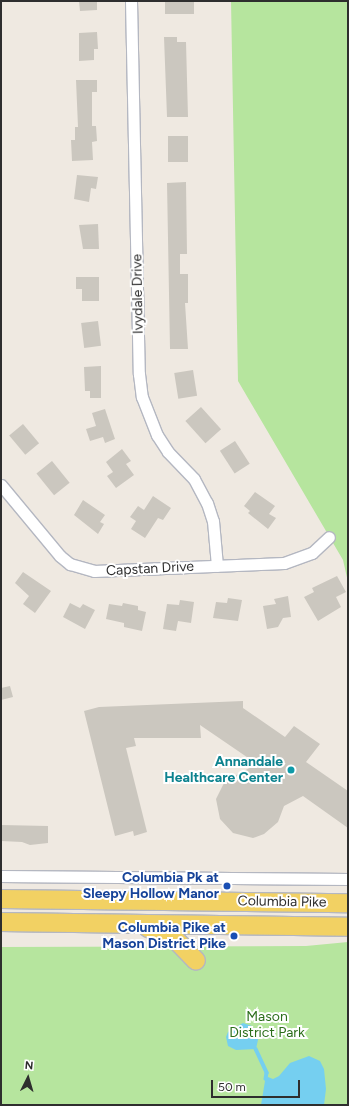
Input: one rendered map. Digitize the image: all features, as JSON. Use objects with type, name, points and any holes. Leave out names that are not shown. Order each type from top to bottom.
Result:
[{"type":"main road","name":"Columbia Pike","points":[[1,899],[348,903]]},
{"type":"main road","name":"Columbia Pike","points":[[1,922],[348,927]]},
{"type":"main road","points":[[134,924],[161,931],[175,939],[196,961]]},
{"type":"street","name":"Ivydale Drive","points":[[131,1],[139,374],[142,397],[157,435],[168,452],[194,479],[207,503],[213,521],[217,566]]},
{"type":"street","name":"Capstan Drive","points":[[1,485],[60,556],[81,569],[94,571],[217,566],[292,561],[312,553],[329,538]]},
{"type":"street","points":[[1,876],[348,879]]},
{"type":"green space","points":[[231,1],[348,1],[348,582],[343,560],[238,381]]},
{"type":"green space","name":"Mason District Park","points":[[348,942],[348,1105],[1,1105],[1,947],[306,946]]},
{"type":"water","points":[[243,1023],[252,1026],[259,1035],[256,1049],[236,1050],[228,1046],[226,1037],[228,1032]]},
{"type":"water","points":[[309,1056],[320,1061],[324,1069],[326,1089],[324,1105],[261,1105],[265,1081],[268,1077],[273,1079],[279,1076],[290,1063]]},
{"type":"building","points":[[79,1],[97,1],[97,10],[80,11]]},
{"type":"building","points":[[165,1],[194,1],[194,14],[165,14]]},
{"type":"building","points":[[97,32],[98,49],[94,49],[94,60],[79,61],[79,33]]},
{"type":"building","points":[[164,37],[177,37],[177,42],[186,42],[188,117],[167,117]]},
{"type":"building","points":[[76,80],[97,80],[97,92],[92,92],[92,126],[96,126],[97,141],[92,142],[93,160],[72,161],[71,140],[75,140],[75,127],[78,127]]},
{"type":"building","points":[[168,136],[188,136],[188,162],[168,162]]},
{"type":"building","points":[[77,175],[98,177],[96,189],[91,188],[89,202],[74,199]]},
{"type":"building","points":[[186,182],[187,254],[180,254],[180,274],[188,274],[188,303],[185,303],[188,349],[170,349],[167,183]]},
{"type":"building","points":[[98,224],[99,249],[83,249],[79,225]]},
{"type":"building","points":[[76,277],[99,277],[99,301],[82,301],[82,289],[76,289]]},
{"type":"building","points":[[98,321],[101,346],[84,348],[81,323]]},
{"type":"building","points":[[101,366],[101,398],[90,398],[90,391],[85,391],[84,367]]},
{"type":"building","points":[[193,370],[197,396],[178,399],[174,373]]},
{"type":"building","points":[[201,407],[221,429],[205,443],[185,421]]},
{"type":"building","points":[[105,409],[115,439],[105,443],[103,437],[90,441],[86,429],[96,426],[92,413]]},
{"type":"building","points":[[23,424],[39,443],[25,455],[9,436]]},
{"type":"building","points":[[235,441],[250,464],[235,473],[220,451]]},
{"type":"building","points":[[122,449],[131,461],[126,464],[134,475],[116,488],[107,476],[113,472],[106,462]]},
{"type":"building","points":[[52,461],[70,483],[54,495],[36,474]]},
{"type":"building","points":[[255,492],[275,506],[269,514],[276,518],[268,529],[248,513],[250,511],[244,506]]},
{"type":"building","points":[[153,496],[171,508],[163,520],[158,518],[145,538],[131,529],[136,521],[130,517],[138,506],[144,510]]},
{"type":"building","points":[[83,500],[105,515],[100,522],[104,524],[98,534],[74,515]]},
{"type":"building","points":[[23,572],[51,591],[35,613],[23,604],[29,596],[15,583]]},
{"type":"building","points":[[337,576],[346,592],[336,597],[341,607],[318,621],[304,597],[314,592],[312,588]]},
{"type":"building","points":[[288,596],[291,617],[283,618],[278,627],[267,629],[263,606],[276,604],[274,599]]},
{"type":"building","points":[[228,598],[242,600],[238,621],[213,618],[216,602],[227,603]]},
{"type":"building","points":[[180,600],[194,602],[191,623],[178,621],[176,631],[163,629],[167,604],[179,605]]},
{"type":"building","points":[[70,603],[80,608],[83,604],[95,610],[85,629],[63,617]]},
{"type":"building","points":[[123,603],[138,606],[138,610],[146,612],[142,631],[124,627],[124,623],[106,619],[109,604],[122,606]]},
{"type":"building","points":[[10,686],[13,697],[1,700],[1,688]]},
{"type":"building","name":"Annandale Healthcare Center","points":[[243,701],[243,708],[285,737],[294,726],[320,744],[306,762],[348,791],[348,828],[303,796],[284,806],[278,822],[264,834],[253,838],[233,833],[220,819],[216,799],[225,781],[257,764],[200,725],[201,738],[134,738],[136,746],[126,748],[147,832],[134,836],[133,831],[115,836],[84,711],[99,707]]},
{"type":"building","points":[[1,825],[48,826],[48,843],[30,845],[22,842],[1,841]]},
{"type":"waterway","points":[[256,1049],[267,1073],[266,1079]]},
{"type":"place","name":"Annandale Healthcare Center","points":[[291,770]]},
{"type":"place","name":"Columbia Pk at Sleepy Hollow Manor","points":[[227,886]]},
{"type":"place","name":"Columbia Pike at Mason District Pike","points":[[234,936]]}]
